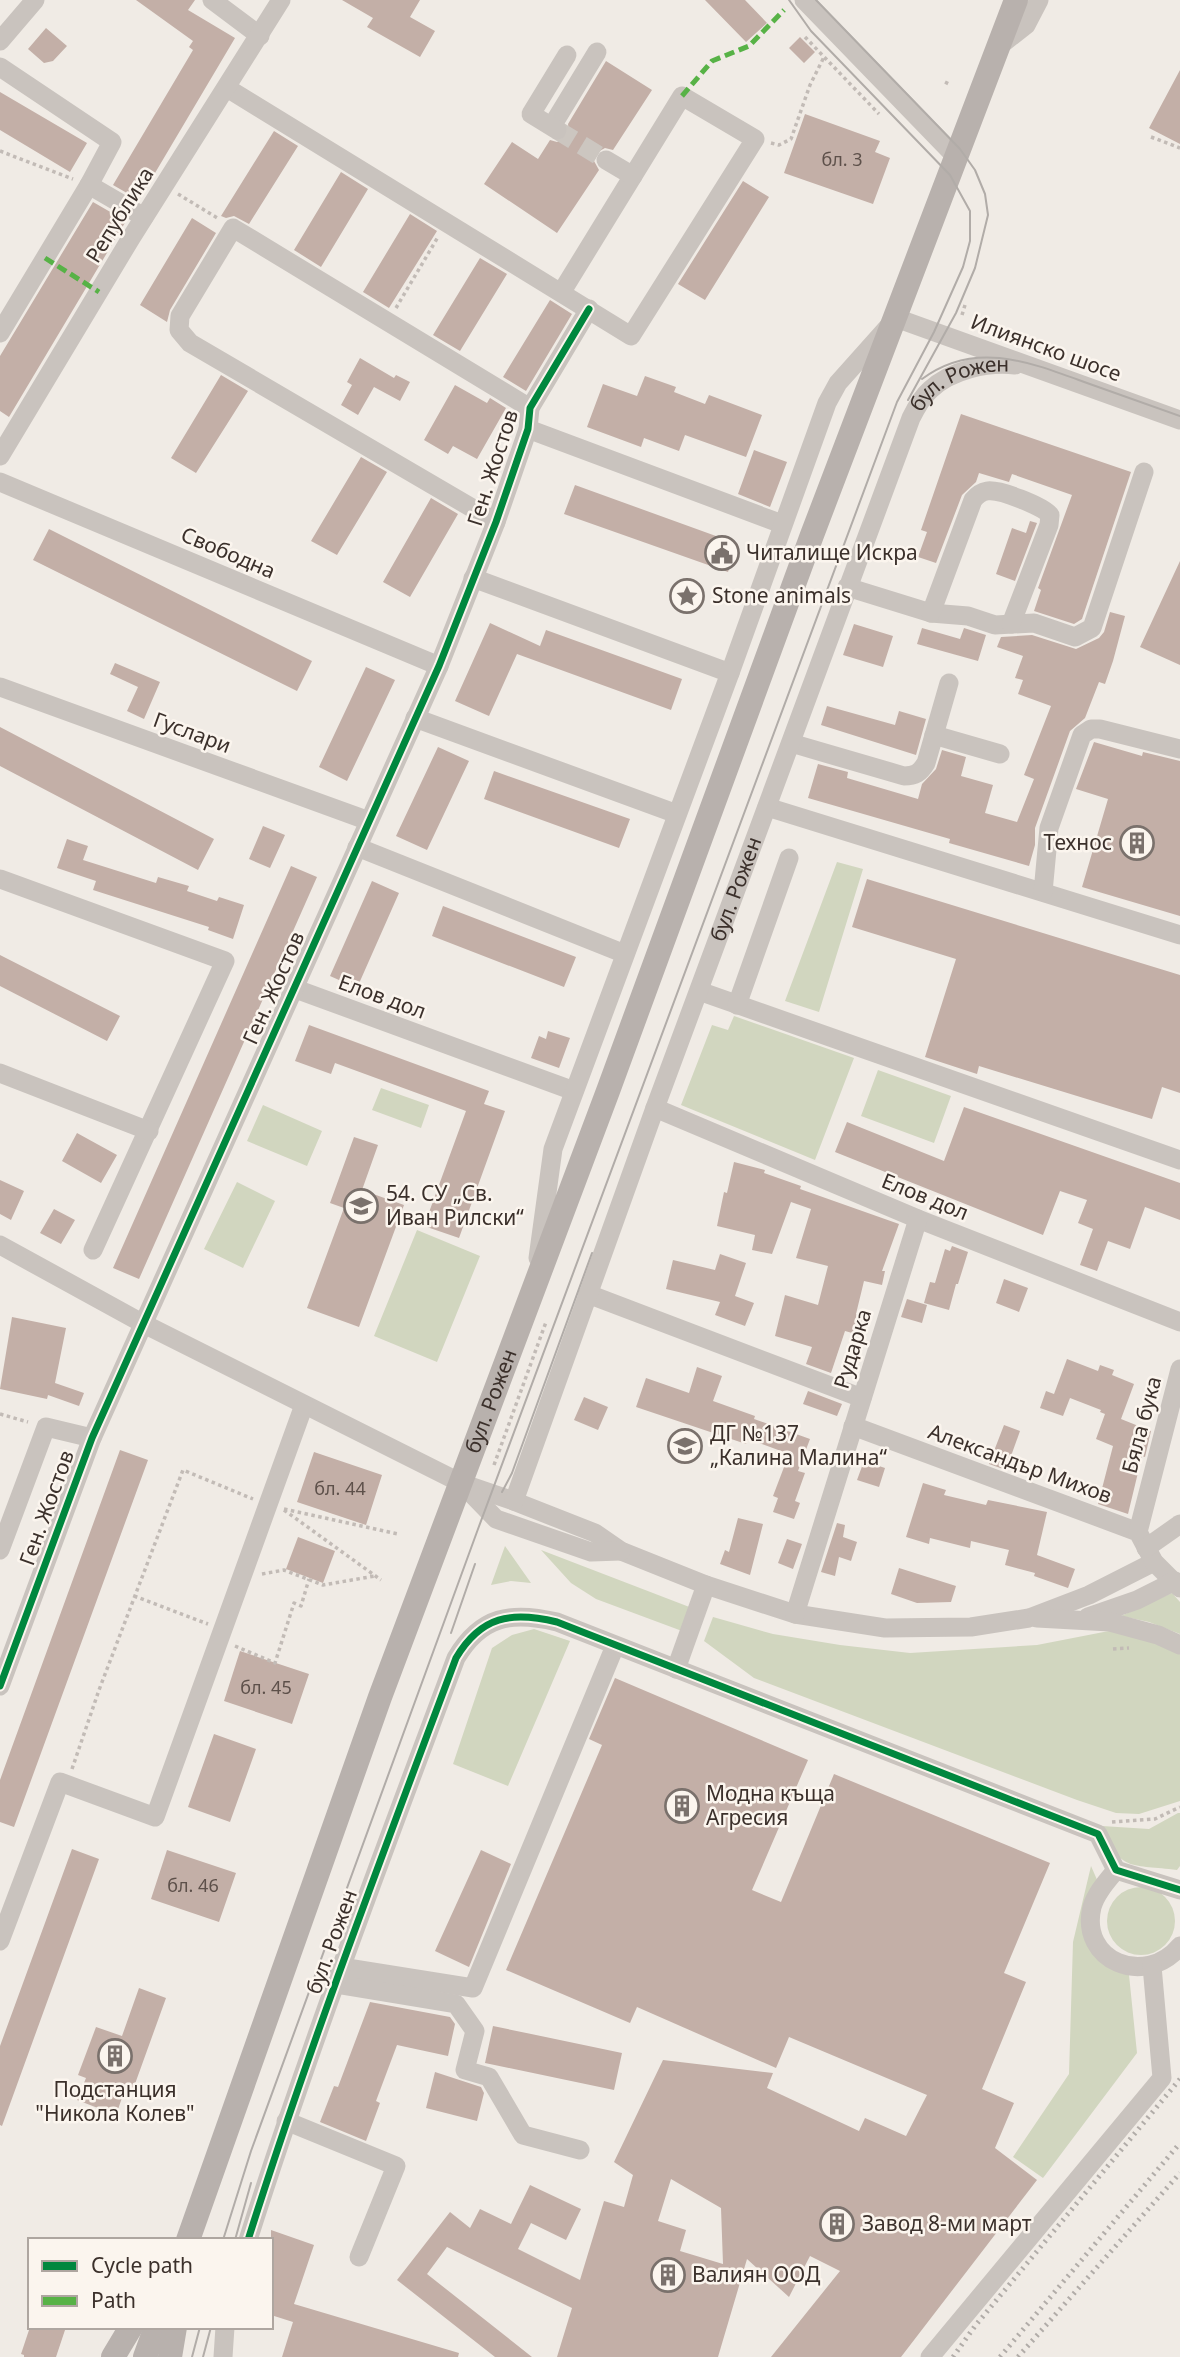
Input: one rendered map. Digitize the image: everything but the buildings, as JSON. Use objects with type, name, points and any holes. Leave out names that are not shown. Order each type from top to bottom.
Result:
[{"type":"main road","name":"бул. Рожен","points":[[189,2236],[380,1697],[812,535],[1016,0]]},
{"type":"main road","points":[[113,2357],[130,2329]]},
{"type":"main road","points":[[145,2357],[155,2329]]},
{"type":"main road","points":[[170,2357],[175,2329]]},
{"type":"street","points":[[0,41],[35,0]]},
{"type":"street","points":[[212,0],[260,36]]},
{"type":"street","name":"Република","points":[[0,456],[144,217],[281,0]]},
{"type":"street","points":[[804,0],[957,157]]},
{"type":"street","points":[[998,47],[1026,25],[1039,0]]},
{"type":"street","points":[[566,55],[531,114],[554,128],[597,52]]},
{"type":"street","points":[[0,67],[112,142],[0,333]]},
{"type":"street","points":[[227,88],[631,336],[755,139],[682,96],[561,293]]},
{"type":"street","points":[[606,160],[633,176]]},
{"type":"street","points":[[89,185],[144,217]]},
{"type":"street","points":[[496,522],[190,343],[179,330],[180,316],[233,228],[530,408]]},
{"type":"street","name":"Ген. Жостов","points":[[0,1686],[92,1438],[439,666],[496,522],[528,429],[530,408],[589,309]]},
{"type":"street","name":"Илиянско шосе","points":[[896,318],[1180,420]]},
{"type":"street","name":"бул. Рожен","points":[[533,1290],[553,1149],[730,673],[827,402],[838,383],[896,318]]},
{"type":"street","name":"бул. Рожен","points":[[514,1501],[655,1108],[911,418],[931,389],[958,372],[1005,364],[1037,369]]},
{"type":"street","points":[[528,429],[782,524]]},
{"type":"street","points":[[847,587],[931,613],[968,616],[995,625],[1034,623],[1075,636],[1091,628],[1144,472]]},
{"type":"street","name":"Свободна","points":[[0,482],[439,666]]},
{"type":"street","points":[[931,613],[973,500],[985,491],[994,491],[1044,508],[1050,515],[1049,525],[1012,624]]},
{"type":"street","points":[[472,578],[730,673]]},
{"type":"street","points":[[791,743],[904,776],[913,776],[921,771],[926,763],[948,683]]},
{"type":"street","name":"Гуслари","points":[[0,687],[369,821]]},
{"type":"street","points":[[415,718],[677,814]]},
{"type":"street","points":[[1043,892],[1049,828],[1082,735],[1090,729],[1100,729],[1180,749]]},
{"type":"street","points":[[934,734],[1000,754]]},
{"type":"street","points":[[767,807],[1180,935]]},
{"type":"street","points":[[357,846],[625,954]]},
{"type":"street","points":[[737,1005],[789,858]]},
{"type":"street","points":[[0,879],[225,961],[93,1251]]},
{"type":"street","name":"Елов дол","points":[[293,988],[574,1091]]},
{"type":"street","points":[[699,991],[1180,1160]]},
{"type":"street","points":[[0,1073],[149,1131]]},
{"type":"street","name":"Елов дол","points":[[655,1108],[918,1219],[1180,1322]]},
{"type":"street","name":"Рударка","points":[[795,1614],[918,1219]]},
{"type":"street","points":[[0,1245],[142,1323],[460,1483],[595,1533],[621,1551],[706,1585],[795,1614],[885,1628],[971,1627],[1030,1618],[1089,1595],[1146,1547],[1180,1524]]},
{"type":"street","points":[[588,1294],[862,1398]]},
{"type":"street","name":"Бяла бука","points":[[1146,1547],[1180,1370]]},
{"type":"street","points":[[0,1941],[8,1897],[60,1782],[155,1817],[240,1579],[275,1507],[304,1405]]},
{"type":"street","name":"Александър Михов","points":[[853,1426],[1146,1547]]},
{"type":"street","points":[[0,1550],[46,1427],[92,1438]]},
{"type":"street","points":[[460,1483],[496,1520],[591,1552],[621,1551]]},
{"type":"street","points":[[1069,1621],[1104,1613],[1177,1584],[1146,1547]]},
{"type":"street","points":[[676,1669],[706,1585]]},
{"type":"street","name":"бул. Рожен","points":[[248,2238],[338,1975],[456,1658],[466,1641],[495,1620],[535,1617],[557,1622],[1098,1834],[1116,1870]]},
{"type":"street","points":[[1030,1618],[1110,1622],[1158,1635],[1180,1645]]},
{"type":"street","points":[[338,1975],[474,1988],[615,1646]]},
{"type":"street","points":[[1180,1890],[1116,1870],[1093,1904],[1091,1931],[1098,1946],[1110,1958],[1131,1967],[1153,1966],[1168,1959],[1180,1946]]},
{"type":"street","points":[[930,2357],[1162,2078],[1153,1966]]},
{"type":"street","points":[[338,1975],[456,2004],[475,2031],[465,2070],[489,2077],[523,2135],[580,2150]]},
{"type":"street","points":[[286,2121],[396,2166],[359,2257]]},
{"type":"street","points":[[223,2357],[225,2329]]},
{"type":"path","points":[[805,37],[878,114]]},
{"type":"path","points":[[755,139],[779,145],[791,139],[810,85],[824,57]]},
{"type":"path","points":[[1151,137],[1180,148]]},
{"type":"path","points":[[0,151],[89,185]]},
{"type":"path","points":[[164,186],[233,228]]},
{"type":"path","points":[[388,322],[447,223]]},
{"type":"path","points":[[962,315],[965,305]]},
{"type":"path","points":[[494,1465],[546,1322]]},
{"type":"path","points":[[0,1414],[46,1427]]},
{"type":"path","points":[[67,1784],[99,1689],[183,1470],[275,1507],[398,1534]]},
{"type":"path","points":[[275,1507],[381,1580]]},
{"type":"path","points":[[240,1579],[284,1570],[323,1585],[375,1576]]},
{"type":"path","points":[[134,1596],[219,1634],[275,1663],[294,1603],[301,1606],[309,1579]]},
{"type":"path","points":[[1113,1649],[1135,1649]]},
{"type":"path","points":[[1108,1821],[1155,1819],[1180,1807]]},
{"type":"green space","points":[[837,862],[863,869],[819,1012],[785,1001]]},
{"type":"green space","points":[[734,1016],[854,1058],[815,1160],[681,1105],[712,1025],[728,1030]]},
{"type":"green space","points":[[878,1070],[951,1096],[934,1143],[861,1116]]},
{"type":"green space","points":[[381,1088],[429,1105],[421,1128],[372,1110]]},
{"type":"green space","points":[[263,1105],[322,1131],[307,1166],[247,1141]]},
{"type":"green space","points":[[237,1182],[275,1201],[243,1268],[204,1249]]},
{"type":"green space","points":[[417,1230],[480,1256],[437,1362],[374,1336]]},
{"type":"green space","points":[[505,1546],[531,1583],[511,1581],[491,1585]]},
{"type":"green space","points":[[541,1550],[692,1608],[682,1631],[596,1599],[571,1583]]},
{"type":"green space","points":[[1172,1593],[1180,1602],[1180,1634],[1149,1622],[1121,1616]]},
{"type":"green space","points":[[713,1617],[773,1634],[910,1653],[1037,1645],[1114,1630],[1180,1651],[1180,1801],[1139,1814],[1116,1813],[754,1678],[704,1641]]},
{"type":"green space","points":[[534,1629],[570,1641],[508,1786],[453,1764],[492,1648],[512,1635]]},
{"type":"green space","points":[[1178,1813],[1180,1866],[1177,1870],[1138,1866],[1122,1859],[1108,1841],[1102,1826],[1149,1829]]},
{"type":"green space","points":[[1091,1866],[1098,1882],[1086,1928],[1129,1975],[1137,2053],[1043,2178],[1013,2157],[1069,2074],[1073,1942]]},
{"type":"green space","points":[[1141,1887],[1154,1890],[1165,1897],[1172,1908],[1175,1921],[1172,1934],[1165,1945],[1154,1952],[1141,1955],[1128,1952],[1117,1945],[1110,1934],[1107,1921],[1110,1908],[1117,1897],[1128,1890]]},
{"type":"tunnel","points":[[557,130],[606,160]]},
{"type":"tram line","points":[[224,2238],[251,2151],[478,1529],[897,402],[934,332],[963,267],[970,241],[970,211],[950,175],[811,31],[789,0]]},
{"type":"tram line","points":[[816,0],[960,149],[975,170],[985,194],[988,215],[975,268],[956,313],[908,400]]},
{"type":"tram line","points":[[922,379],[942,367],[962,360],[1004,358],[1045,368],[1180,416]]},
{"type":"tram line","points":[[502,1492],[512,1473],[592,1253]]},
{"type":"tram line","points":[[451,1633],[475,1564]]},
{"type":"tram line","points":[[236,2238],[251,2183]]},
{"type":"tram line","points":[[192,2357],[199,2329]]},
{"type":"tram line","points":[[203,2357],[210,2329]]},
{"type":"railway","points":[[953,2357],[975,2326],[1180,2079]]},
{"type":"railway","points":[[1000,2357],[1180,2143]]},
{"type":"railway","points":[[1018,2357],[1180,2173]]},
{"type":"marked path","points":[[682,96],[712,61],[749,46],[784,10]]},
{"type":"marked path","points":[[45,258],[99,292]]},
{"type":"cycle path","points":[[0,1686],[92,1438],[439,666],[496,522],[528,429],[530,408],[589,309]]},
{"type":"cycle path","points":[[249,2238],[322,2021],[456,1658],[476,1633],[499,1620],[525,1617],[557,1622],[1098,1834],[1116,1870],[1180,1890]]},
{"type":"place","name":"Читалище Искра","points":[[722,553]]},
{"type":"place","name":"Stone animals","points":[[687,596]]},
{"type":"place","name":"Технос","points":[[1137,843]]},
{"type":"place","name":"54. СУ „Св. Иван Рилски“","points":[[361,1206]]},
{"type":"place","name":"ДГ №137 „Калина Малина“","points":[[685,1446]]},
{"type":"place","name":"Модна къща Агресия","points":[[682,1806]]},
{"type":"place","name":"Подстанция \"Никола Колев\"","points":[[115,2056]]},
{"type":"place","name":"Завод 8-ми март","points":[[837,2224]]},
{"type":"place","name":"Валиян ООД","points":[[668,2275]]}]
